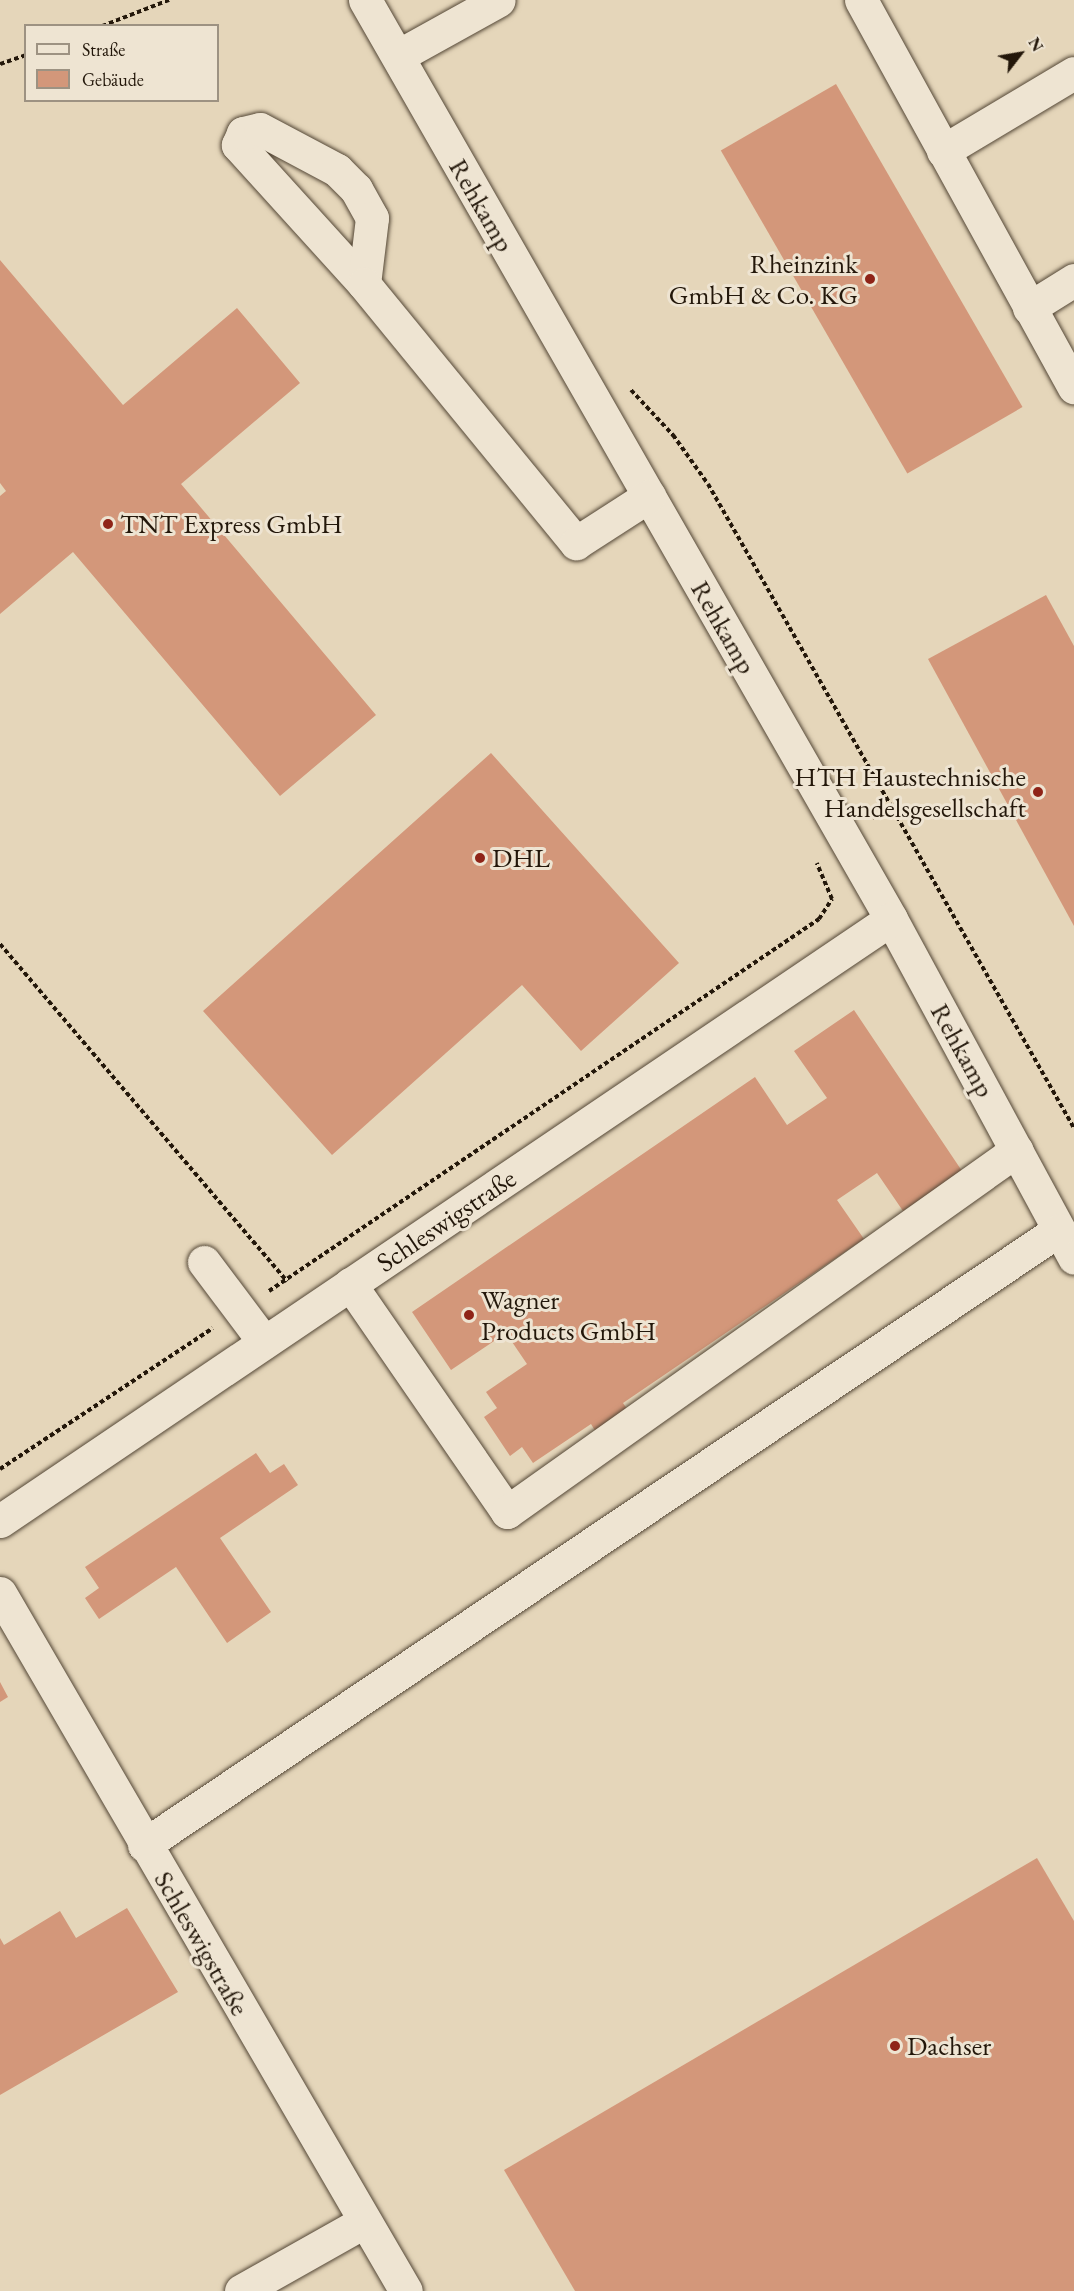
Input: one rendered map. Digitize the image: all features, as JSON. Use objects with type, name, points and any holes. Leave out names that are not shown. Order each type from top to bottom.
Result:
[{"type":"street","name":"Rehkamp","points":[[365,0],[891,919],[1074,1258]]},
{"type":"street","points":[[398,56],[499,0]]},
{"type":"street","points":[[861,0],[1074,387]]},
{"type":"street","points":[[943,152],[1074,73]]},
{"type":"street","points":[[364,284],[372,218],[356,189],[337,170],[260,129],[243,133],[238,145],[364,284],[576,543],[649,496]]},
{"type":"street","points":[[1029,308],[1074,280]]},
{"type":"street","name":"Schleswigstraße","points":[[0,1521],[891,919]]},
{"type":"street","points":[[350,1284],[507,1512],[1017,1150]]},
{"type":"street","points":[[144,1845],[1059,1230]]},
{"type":"street","points":[[204,1262],[264,1342]]},
{"type":"street","name":"Schleswigstraße","points":[[0,1593],[144,1845],[406,2291]]},
{"type":"street","points":[[241,2291],[366,2221]]},
{"type":"path","points":[[107,24],[169,0]]},
{"type":"path","points":[[0,64],[24,56]]},
{"type":"path","points":[[627,383],[708,484],[895,805],[1074,1128]]},
{"type":"path","points":[[0,1469],[286,1280],[819,919],[832,899],[812,855],[843,834],[895,805]]},
{"type":"path","points":[[0,944],[311,1311]]},
{"type":"building","name":"Rheinzink GmbH & Co. KG","points":[[836,84],[1022,407],[907,474],[721,150]]},
{"type":"building","name":"TNT Express GmbH","points":[[0,260],[123,405],[237,308],[300,383],[181,484],[376,715],[280,796],[73,552],[0,614],[0,496],[6,491],[0,483]]},
{"type":"building","name":"HTH Haustechnische Handelsgesellschaft","points":[[1046,595],[1074,646],[1074,926],[928,659]]},
{"type":"building","name":"DHL","points":[[491,753],[679,963],[581,1051],[522,985],[332,1155],[203,1011]]},
{"type":"building","points":[[854,1010],[962,1171],[903,1211],[877,1173],[837,1200],[864,1239],[623,1403],[631,1415],[599,1437],[591,1424],[533,1463],[522,1447],[510,1456],[484,1417],[497,1408],[486,1392],[527,1364],[506,1333],[451,1370],[412,1312],[755,1077],[787,1125],[827,1098],[794,1051]]},
{"type":"building","points":[[256,1453],[270,1473],[284,1464],[298,1485],[220,1538],[271,1612],[227,1643],[176,1567],[99,1619],[85,1598],[99,1588],[85,1567]]},
{"type":"building","points":[[0,1682],[8,1697],[0,1702]]},
{"type":"building","name":"Dachser","points":[[1037,1858],[1074,1921],[1074,2291],[575,2291],[504,2170]]},
{"type":"building","points":[[127,1908],[178,1992],[0,2095],[0,1938],[4,1945],[60,1911],[76,1938]]},
{"type":"place","name":"Rheinzink GmbH & Co. KG","points":[[870,279]]},
{"type":"place","name":"TNT Express GmbH","points":[[108,524]]},
{"type":"place","name":"HTH Haustechnische Handelsgesellschaft","points":[[1038,792]]},
{"type":"place","name":"DHL","points":[[480,858]]},
{"type":"place","name":"Wagner Products GmbH","points":[[469,1315]]},
{"type":"place","name":"Dachser","points":[[895,2046]]}]
